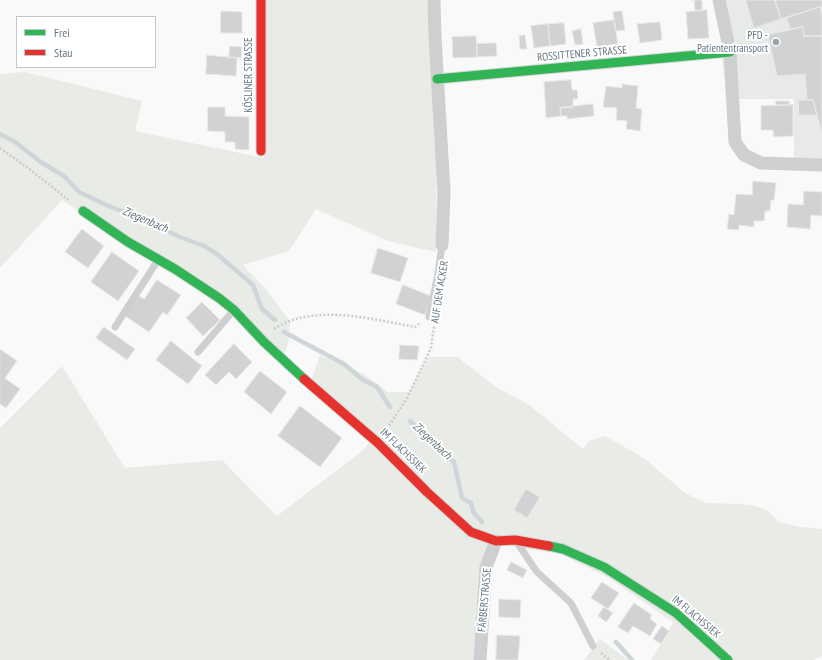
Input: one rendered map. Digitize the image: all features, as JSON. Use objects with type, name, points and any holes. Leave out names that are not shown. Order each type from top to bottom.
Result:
[{"type":"street","name":"KÖSLINER STRASSE","points":[[261,0],[261,151]]},
{"type":"street","name":"AUF DEM ACKER","points":[[434,0],[444,192],[442,246]]},
{"type":"street","points":[[719,0],[730,52],[735,142],[744,155],[761,163],[822,165]]},
{"type":"street","name":"ROSSITTENER STRASSE","points":[[437,79],[730,52]]},
{"type":"street","name":"IM FLACHSSIEK","points":[[83,211],[128,242],[219,298],[234,310],[264,342],[310,385],[378,443],[427,492],[472,532],[496,541],[515,540],[563,549],[604,567],[676,613],[728,660]]},
{"type":"street","name":"FÄRBERSTRASSE","points":[[480,660],[486,567],[496,541]]},
{"type":"lane","points":[[429,317],[442,246]]},
{"type":"lane","points":[[115,327],[158,260]]},
{"type":"lane","points":[[198,352],[234,310]]},
{"type":"lane","points":[[515,540],[537,572],[571,603],[593,646]]},
{"type":"path","points":[[0,148],[83,211]]},
{"type":"path","points":[[264,342],[274,328],[300,318],[317,315],[355,316],[415,327],[429,317]]},
{"type":"path","name":"AUF DEM ACKER","points":[[378,443],[407,398],[431,348],[434,325]]},
{"type":"shaded area","points":[[265,0],[428,0],[429,51],[437,144],[436,252],[388,241],[316,209],[289,251],[243,265],[266,289],[290,321],[289,339],[283,360],[260,332],[62,200],[0,268],[0,74],[25,72],[142,101],[135,131],[264,158]]},
{"type":"shaded area","points":[[723,0],[822,0],[822,169],[794,169],[794,99],[727,99],[722,59]]},
{"type":"shaded area","points":[[320,355],[364,374],[388,392],[409,392],[428,357],[457,357],[499,389],[528,404],[583,449],[589,441],[604,436],[646,460],[685,493],[706,503],[755,506],[767,510],[779,522],[801,527],[822,529],[822,656],[813,660],[651,660],[674,623],[609,578],[561,554],[497,544],[484,567],[478,660],[0,660],[0,428],[62,366],[125,468],[222,460],[277,516],[362,451],[374,437],[310,384]]},
{"type":"shaded area","points":[[600,639],[628,660],[584,660]]},
{"type":"building","points":[[694,0],[702,0],[702,11],[695,11]]},
{"type":"building","points":[[746,0],[775,0],[781,19],[754,28]]},
{"type":"building","points":[[775,0],[822,0],[822,6],[781,19]]},
{"type":"building","points":[[820,7],[822,16],[822,36],[804,36],[803,27],[790,29],[787,18]]},
{"type":"building","points":[[707,10],[709,38],[688,39],[686,12]]},
{"type":"building","points":[[221,11],[242,12],[242,33],[221,33]]},
{"type":"building","points":[[622,11],[625,30],[616,31],[613,12]]},
{"type":"building","points":[[614,20],[618,44],[597,47],[593,23]]},
{"type":"building","points":[[660,22],[662,40],[640,43],[637,24]]},
{"type":"building","points":[[564,23],[566,44],[550,46],[548,24]]},
{"type":"building","points":[[548,24],[550,46],[534,48],[531,26]]},
{"type":"building","points":[[803,27],[804,36],[822,36],[822,134],[813,100],[807,100],[805,74],[777,76],[768,35]]},
{"type":"building","points":[[581,29],[583,44],[575,45],[572,31]]},
{"type":"building","points":[[525,35],[527,49],[520,49],[519,36]]},
{"type":"building","points":[[476,36],[477,57],[453,58],[452,37]]},
{"type":"building","points":[[496,43],[497,56],[477,57],[477,44]]},
{"type":"building","points":[[230,46],[242,47],[241,58],[229,57]]},
{"type":"building","points":[[207,55],[237,58],[236,76],[206,74]]},
{"type":"building","points":[[571,80],[572,90],[577,90],[578,99],[573,99],[573,107],[560,108],[561,116],[546,118],[544,82]]},
{"type":"building","points":[[622,84],[638,86],[636,108],[642,109],[640,131],[626,129],[627,121],[616,120],[617,108],[603,107],[606,86],[622,88]]},
{"type":"building","points":[[799,100],[813,100],[817,115],[799,115]]},
{"type":"building","points":[[776,101],[789,101],[789,105],[776,105]]},
{"type":"building","points":[[593,104],[594,116],[567,119],[567,116],[561,116],[560,108]]},
{"type":"building","points":[[793,105],[793,136],[774,137],[773,130],[761,130],[761,106]]},
{"type":"building","points":[[208,107],[225,107],[225,116],[249,117],[249,150],[235,149],[235,142],[225,142],[225,132],[208,131]]},
{"type":"building","points":[[753,181],[776,183],[774,200],[771,200],[770,211],[765,211],[764,221],[754,221],[754,227],[739,225],[739,230],[727,229],[729,214],[734,215],[736,194],[752,195]]},
{"type":"building","points":[[804,191],[822,192],[822,216],[811,215],[810,229],[787,227],[788,204],[803,205]]},
{"type":"building","points":[[82,229],[104,246],[88,268],[65,252]]},
{"type":"building","points":[[378,248],[408,258],[400,282],[371,273]]},
{"type":"building","points":[[112,252],[139,271],[118,301],[91,282]]},
{"type":"building","points":[[157,280],[181,295],[167,315],[163,312],[149,332],[125,316],[139,296],[144,299]]},
{"type":"building","points":[[403,285],[431,296],[425,315],[396,304]]},
{"type":"building","points":[[202,302],[220,320],[203,336],[186,318]]},
{"type":"building","points":[[104,327],[135,349],[127,360],[96,338]]},
{"type":"building","points":[[171,341],[202,366],[188,384],[156,360]]},
{"type":"building","points":[[234,344],[252,362],[236,379],[229,372],[216,385],[205,375]]},
{"type":"building","points":[[400,345],[419,346],[417,360],[399,359]]},
{"type":"building","points":[[0,349],[17,361],[5,378],[20,389],[6,408],[0,404]]},
{"type":"building","points":[[260,371],[287,392],[271,414],[244,392]]},
{"type":"building","points":[[300,406],[342,438],[320,467],[278,436]]},
{"type":"building","points":[[526,489],[540,497],[527,518],[514,510]]},
{"type":"building","points":[[511,562],[527,570],[523,578],[507,570]]},
{"type":"building","points":[[602,582],[619,593],[608,609],[591,598]]},
{"type":"building","points":[[499,599],[521,600],[520,618],[499,617]]},
{"type":"building","points":[[634,603],[652,615],[650,619],[657,624],[650,636],[633,626],[628,633],[618,627]]},
{"type":"building","points":[[604,607],[613,613],[606,622],[598,616]]},
{"type":"building","points":[[662,626],[669,631],[661,644],[653,639]]},
{"type":"building","points":[[497,635],[520,636],[518,660],[496,660]]},
{"type":"waterway","name":"Ziegenbach","points":[[0,134],[15,142],[42,163],[64,176],[79,192],[180,237],[204,246],[217,254],[253,285],[262,309],[275,320]]},
{"type":"waterway","name":"Ziegenbach","points":[[284,332],[344,364],[363,380],[377,387],[390,407]]},
{"type":"waterway","name":"Ziegenbach","points":[[410,421],[454,462],[462,498],[471,503],[474,513],[482,522]]},
{"type":"waterway","name":"Ziegenbach","points":[[616,642],[632,660]]},
{"type":"traffic: fast","points":[[437,79],[730,52]]},
{"type":"traffic: fast","points":[[83,211],[128,242],[175,269],[219,298],[234,310],[264,342],[304,379]]},
{"type":"traffic: fast","points":[[549,546],[563,549],[604,567],[676,613],[728,660]]},
{"type":"traffic: jam","points":[[261,0],[261,151]]},
{"type":"traffic: jam","points":[[304,379],[378,443],[427,492],[471,532],[496,541],[515,540],[549,546]]},
{"type":"place","name":"PFD - Patiententransport","points":[[776,42]]}]
